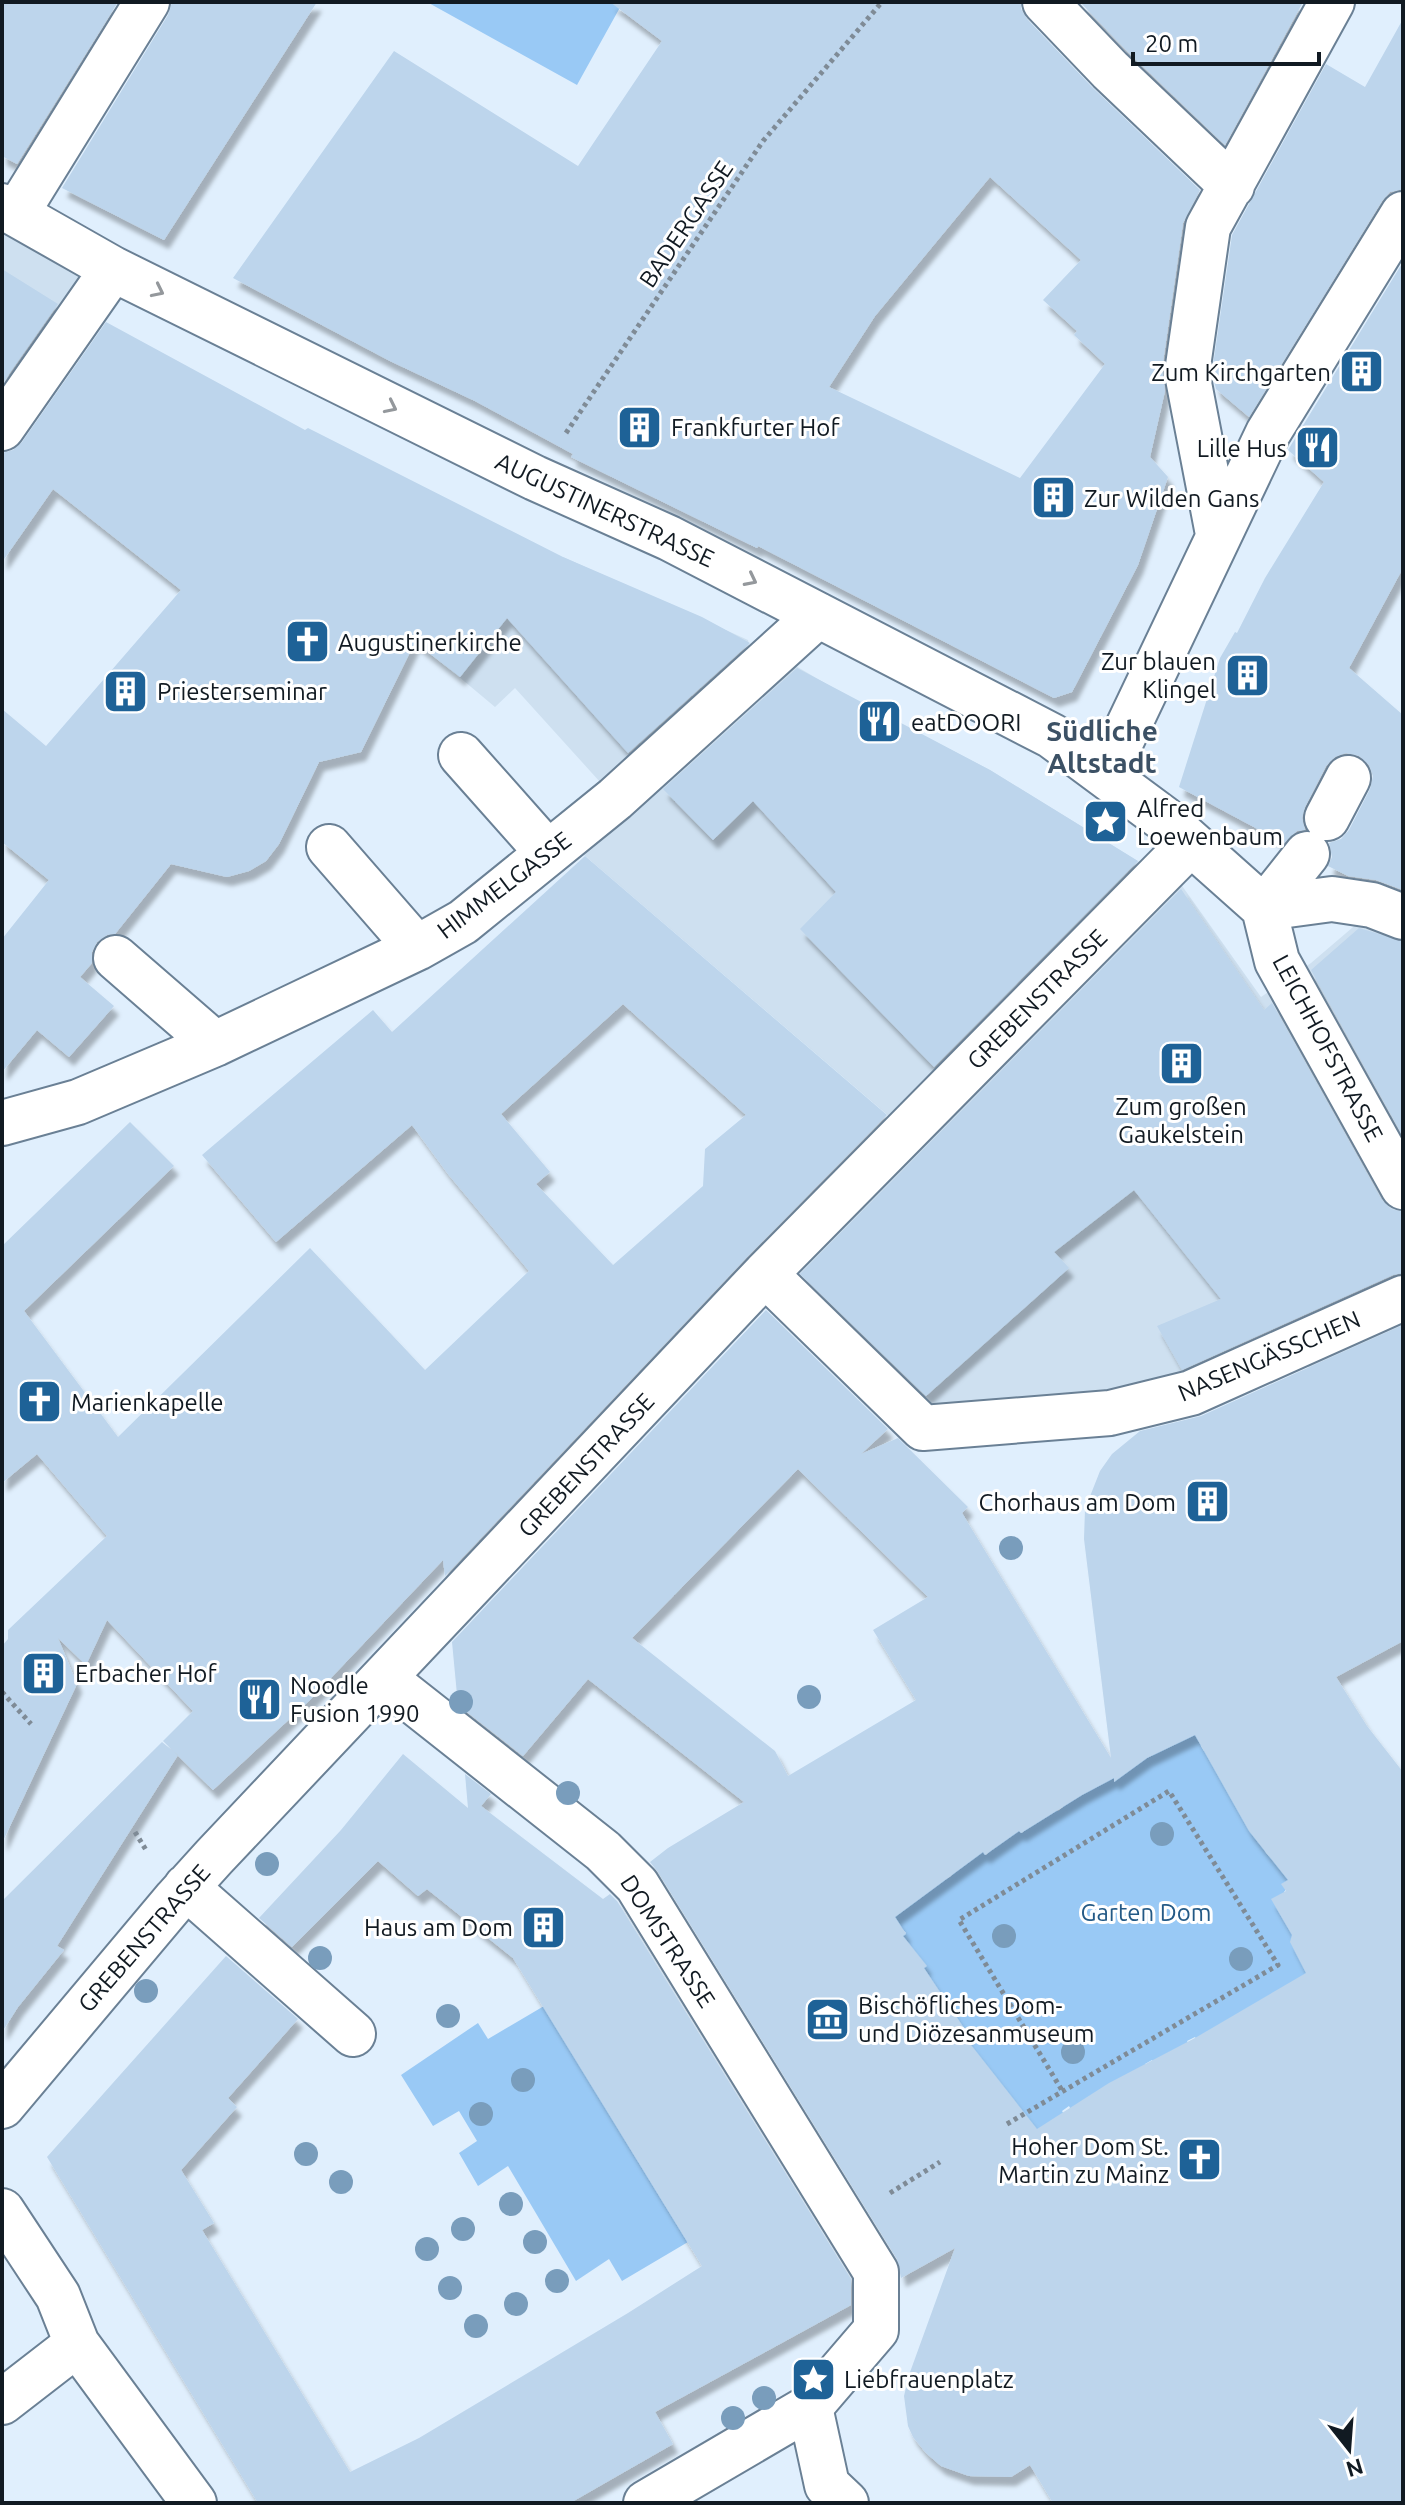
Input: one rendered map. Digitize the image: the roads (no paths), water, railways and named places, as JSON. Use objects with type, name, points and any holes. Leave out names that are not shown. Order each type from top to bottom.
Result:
[{"type":"street","points":[[9,210],[147,2]]},
{"type":"street","points":[[1045,2],[1110,70],[1232,186]]},
{"type":"street","points":[[1218,534],[1187,373],[1208,227],[1332,2]]},
{"type":"street","name":"AUGUSTINERSTRASSE","points":[[9,210],[113,269],[535,478],[669,538],[1052,736],[1164,819],[1191,843]]},
{"type":"street","points":[[1105,775],[1268,433],[1403,214]]},
{"type":"street","points":[[2,428],[113,269]]},
{"type":"street","name":"HIMMELGASSE","points":[[2,1123],[78,1102],[215,1044],[417,948],[463,922],[615,799],[818,615]]},
{"type":"street","points":[[461,755],[548,853]]},
{"type":"street","points":[[1264,908],[1317,836],[1348,778]]},
{"type":"street","points":[[1191,843],[1264,908],[1332,899],[1372,905],[1403,917]]},
{"type":"street","name":"GREBENSTRASSE","points":[[2,2106],[186,1887],[765,1274],[1191,843]]},
{"type":"street","points":[[329,847],[417,948]]},
{"type":"street","name":"LEICHHOFSTRASSE","points":[[1264,908],[1277,961],[1403,1187]]},
{"type":"street","points":[[116,958],[215,1044]]},
{"type":"street","name":"NASENGÄSSCHEN","points":[[765,1274],[923,1428],[1110,1413],[1191,1393],[1403,1298]]},
{"type":"street","name":"DOMSTRASSE","points":[[385,1679],[603,1851],[637,1885],[876,2272],[876,2330],[810,2407]]},
{"type":"street","points":[[186,1887],[353,2034]]},
{"type":"street","points":[[2,2211],[58,2296],[77,2344],[194,2503]]},
{"type":"street","points":[[2,2402],[77,2344]]},
{"type":"street","points":[[646,2503],[810,2407],[827,2485],[846,2503]]},
{"type":"place","name":"Zum Kirchgarten","points":[[1362,372]]},
{"type":"place","name":"Frankfurter Hof","points":[[640,427]]},
{"type":"place","name":"Lille Hus","points":[[1318,448]]},
{"type":"place","name":"Zur Wilden Gans","points":[[1053,498]]},
{"type":"place","name":"Augustinerkirche","points":[[307,642]]},
{"type":"place","name":"Zur blauen Klingel","points":[[1247,675]]},
{"type":"place","name":"Priesterseminar","points":[[126,691]]},
{"type":"place","name":"eatDOORI","points":[[880,722]]},
{"type":"place","name":"Alfred Loewenbaum","points":[[1106,822]]},
{"type":"place","name":"Zum großen Gaukelstein","points":[[1181,1064]]},
{"type":"place","name":"Marienkapelle","points":[[40,1402]]},
{"type":"place","name":"Chorhaus am Dom","points":[[1207,1502]]},
{"type":"place","name":"Erbacher Hof","points":[[44,1673]]},
{"type":"place","name":"Noodle Fusion 1990","points":[[259,1699]]},
{"type":"place","name":"Haus am Dom","points":[[544,1927]]},
{"type":"place","name":"Bischöfliches Dom- und Diözesanmuseum","points":[[827,2019]]},
{"type":"place","name":"Hoher Dom St. Martin zu Mainz","points":[[1200,2160]]},
{"type":"place","name":"Liebfrauenplatz","points":[[813,2379]]},
{"type":"district","name":"Südliche Altstadt","points":[[1102,746]]},
{"type":"park label","name":"Garten Dom","points":[[1146,1912]]}]
